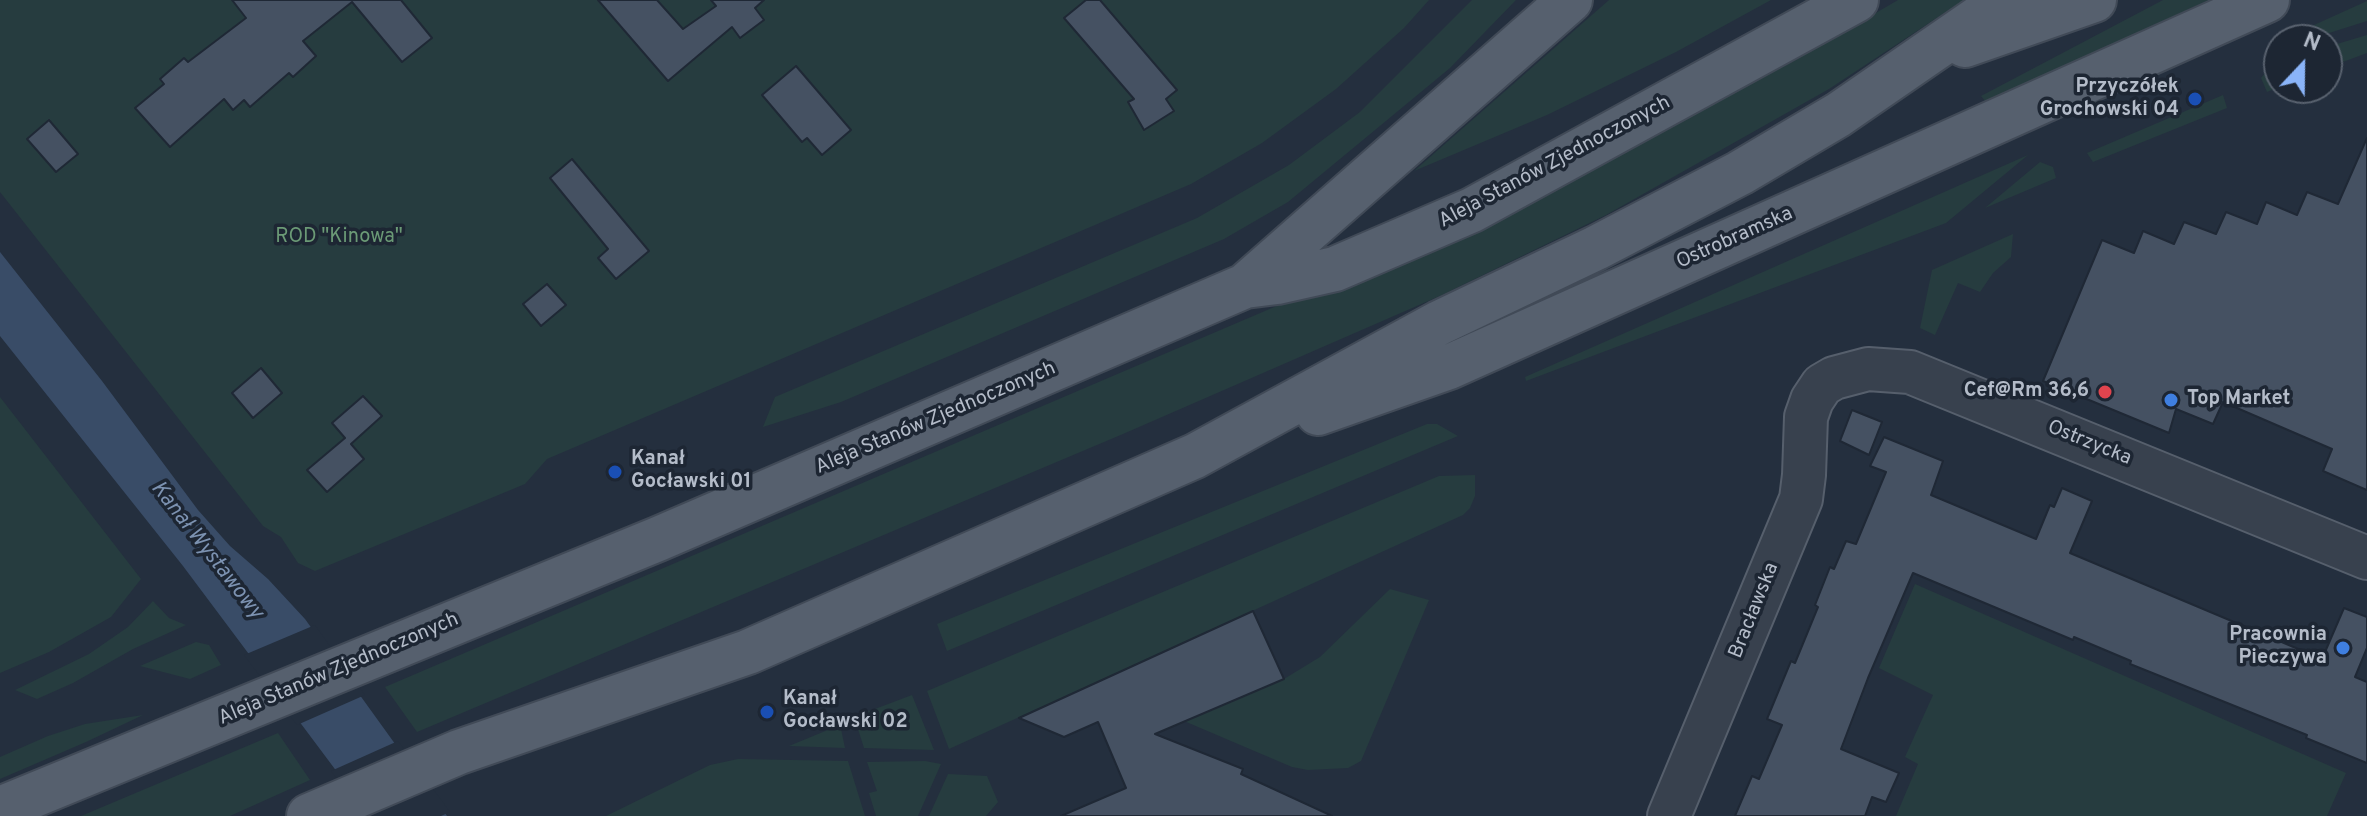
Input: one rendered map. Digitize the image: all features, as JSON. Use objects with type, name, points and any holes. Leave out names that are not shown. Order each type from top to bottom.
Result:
[{"type":"main road","points":[[1504,58],[1547,0]]},
{"type":"main road","points":[[1245,286],[1570,0]]},
{"type":"main road","name":"Aleja Stanów Zjednoczonych","points":[[0,809],[658,539],[1245,286],[1335,269],[1472,210],[1856,0]]},
{"type":"main road","points":[[309,816],[459,752],[748,652],[1195,456],[1439,323],[1596,248],[1740,173],[1838,115],[2005,0]]},
{"type":"main road","points":[[1921,59],[2094,0]]},
{"type":"main road","name":"Ostrobramska","points":[[1195,456],[1449,367],[2267,0]]},
{"type":"street","name":"Ostrzycka","points":[[1812,400],[1822,385],[1834,378],[1868,369],[1910,372],[2367,558]]},
{"type":"street","name":"Bracławska","points":[[1669,816],[1801,499],[1806,417],[1812,400]]},
{"type":"green space","name":"ROD \"Kinowa\"","points":[[0,0],[1429,0],[1404,28],[1336,89],[1262,143],[1191,184],[547,459],[525,484],[315,571],[298,563],[281,537],[263,526],[0,192]]},
{"type":"green space","points":[[1472,0],[1516,0],[1450,68],[1288,202],[1224,239],[841,402],[763,427],[775,397],[1197,218],[1289,165],[1360,112]]},
{"type":"green space","points":[[1609,0],[1771,0],[1676,52],[1547,115],[1414,171]]},
{"type":"green space","points":[[1898,0],[1964,0],[1829,89],[1606,215],[1442,295],[1123,434],[417,732],[385,687],[1424,243],[1591,165],[1792,62]]},
{"type":"green space","points":[[2163,0],[2209,0],[1986,102],[1981,96]]},
{"type":"green space","points":[[2367,1],[2367,21],[2343,29],[2343,24],[2316,24]]},
{"type":"green space","points":[[2367,35],[2367,53],[2343,62],[2343,42]]},
{"type":"green space","points":[[2223,95],[2227,108],[2093,162],[2087,153]]},
{"type":"green space","points":[[2028,155],[1946,223],[1526,381],[1525,377]]},
{"type":"green space","points":[[2040,162],[2053,167],[2056,178],[1985,208]]},
{"type":"green space","points":[[2013,234],[2011,257],[1993,273],[1980,292],[1958,283],[1935,335],[1920,328],[1932,270]]},
{"type":"green space","points":[[0,397],[141,579],[111,617],[49,652],[0,673]]},
{"type":"green space","points":[[1427,424],[1437,424],[1458,436],[947,651],[937,624]]},
{"type":"green space","points":[[1475,475],[1475,496],[1463,515],[949,749],[927,691],[1439,476]]},
{"type":"green space","points":[[1915,584],[2346,773],[2327,816],[1896,816],[1918,764],[1905,757],[1933,695],[1879,668]]},
{"type":"green space","points":[[1390,589],[1429,600],[1361,761],[1348,768],[1308,770],[1292,767],[1184,721],[1284,679],[1320,657]]},
{"type":"green space","points":[[153,601],[169,618],[186,625],[37,699],[15,690],[89,654],[128,627]]},
{"type":"green space","points":[[196,642],[209,645],[221,665],[190,679],[140,666]]},
{"type":"green space","points":[[912,695],[934,750],[864,748],[857,726],[859,715]]},
{"type":"green space","points":[[143,715],[0,779],[0,757],[85,724]]},
{"type":"green space","points":[[835,727],[841,729],[845,748],[789,746]]},
{"type":"green space","points":[[278,733],[310,780],[230,816],[81,816]]},
{"type":"green space","points":[[738,759],[848,761],[865,816],[606,816],[710,765]]},
{"type":"green space","points":[[925,761],[941,764],[918,816],[876,816],[869,793],[877,791],[867,762]]},
{"type":"green space","points":[[948,774],[987,776],[998,802],[986,816],[929,816]]},
{"type":"water","name":"Kanał Wystawowy","points":[[0,252],[198,510],[305,619],[447,816],[370,816],[183,566],[0,336]]},
{"type":"pier","points":[[315,625],[365,695],[297,725],[244,655]]},
{"type":"pier","points":[[398,741],[450,812],[441,816],[365,816],[331,771]]},
{"type":"building","points":[[232,0],[401,0],[432,38],[402,62],[352,2],[303,41],[316,56],[293,77],[289,73],[250,107],[244,100],[233,110],[224,99],[170,147],[135,108],[164,84],[160,79],[184,58],[188,62],[246,18]]},
{"type":"building","points":[[598,0],[657,0],[683,29],[716,6],[711,0],[764,0],[755,8],[764,20],[740,38],[732,27],[668,81]]},
{"type":"building","points":[[1086,0],[1100,0],[1177,90],[1166,99],[1174,111],[1144,130],[1128,102],[1134,99],[1064,18]]},
{"type":"building","points":[[796,66],[851,130],[822,155],[807,138],[802,142],[762,95]]},
{"type":"building","points":[[49,120],[78,154],[56,172],[27,139]]},
{"type":"building","points":[[2367,138],[2367,490],[2323,471],[2332,449],[2223,402],[2213,424],[2176,409],[2169,433],[2043,381],[2102,240],[2134,253],[2143,231],[2174,244],[2184,222],[2216,234],[2226,212],[2257,224],[2266,202],[2297,215],[2307,192],[2338,204]]},
{"type":"building","points":[[572,159],[649,251],[616,279],[598,258],[608,249],[550,178]]},
{"type":"building","points":[[547,284],[566,305],[541,326],[523,304]]},
{"type":"building","points":[[261,368],[282,393],[253,418],[232,393]]},
{"type":"building","points":[[363,396],[382,416],[351,444],[364,459],[327,492],[307,470],[345,438],[332,423]]},
{"type":"building","points":[[1852,410],[1882,422],[1869,455],[1840,441]]},
{"type":"building","points":[[1884,437],[1943,461],[1931,495],[2036,539],[2050,505],[2054,507],[2062,488],[2092,501],[2070,553],[2322,659],[2344,608],[2367,617],[2367,648],[2355,677],[2367,682],[2367,763],[2306,738],[2307,735],[2130,664],[2131,661],[2074,637],[2073,640],[1913,573],[1841,749],[1899,773],[1886,802],[1872,797],[1865,816],[1735,816],[1752,776],[1759,779],[1782,725],[1767,719],[1791,661],[1795,663],[1818,607],[1815,605],[1830,567],[1834,569],[1846,541],[1856,544],[1886,472],[1870,466]]},
{"type":"building","points":[[1253,611],[1284,679],[1155,734],[1243,769],[1241,774],[1332,816],[1061,816],[1126,788],[1098,722],[1064,737],[1019,718]]},
{"type":"place","name":"Przyczółek Grochowski 04","points":[[2195,99]]},
{"type":"place","name":"Cef@Rm 36,6","points":[[2105,392]]},
{"type":"place","name":"Top Market","points":[[2171,400]]},
{"type":"place","name":"Kanał Gocławski 01","points":[[615,472]]},
{"type":"place","name":"Pracownia Pieczywa","points":[[2343,648]]},
{"type":"place","name":"Kanał Gocławski 02","points":[[767,712]]}]
